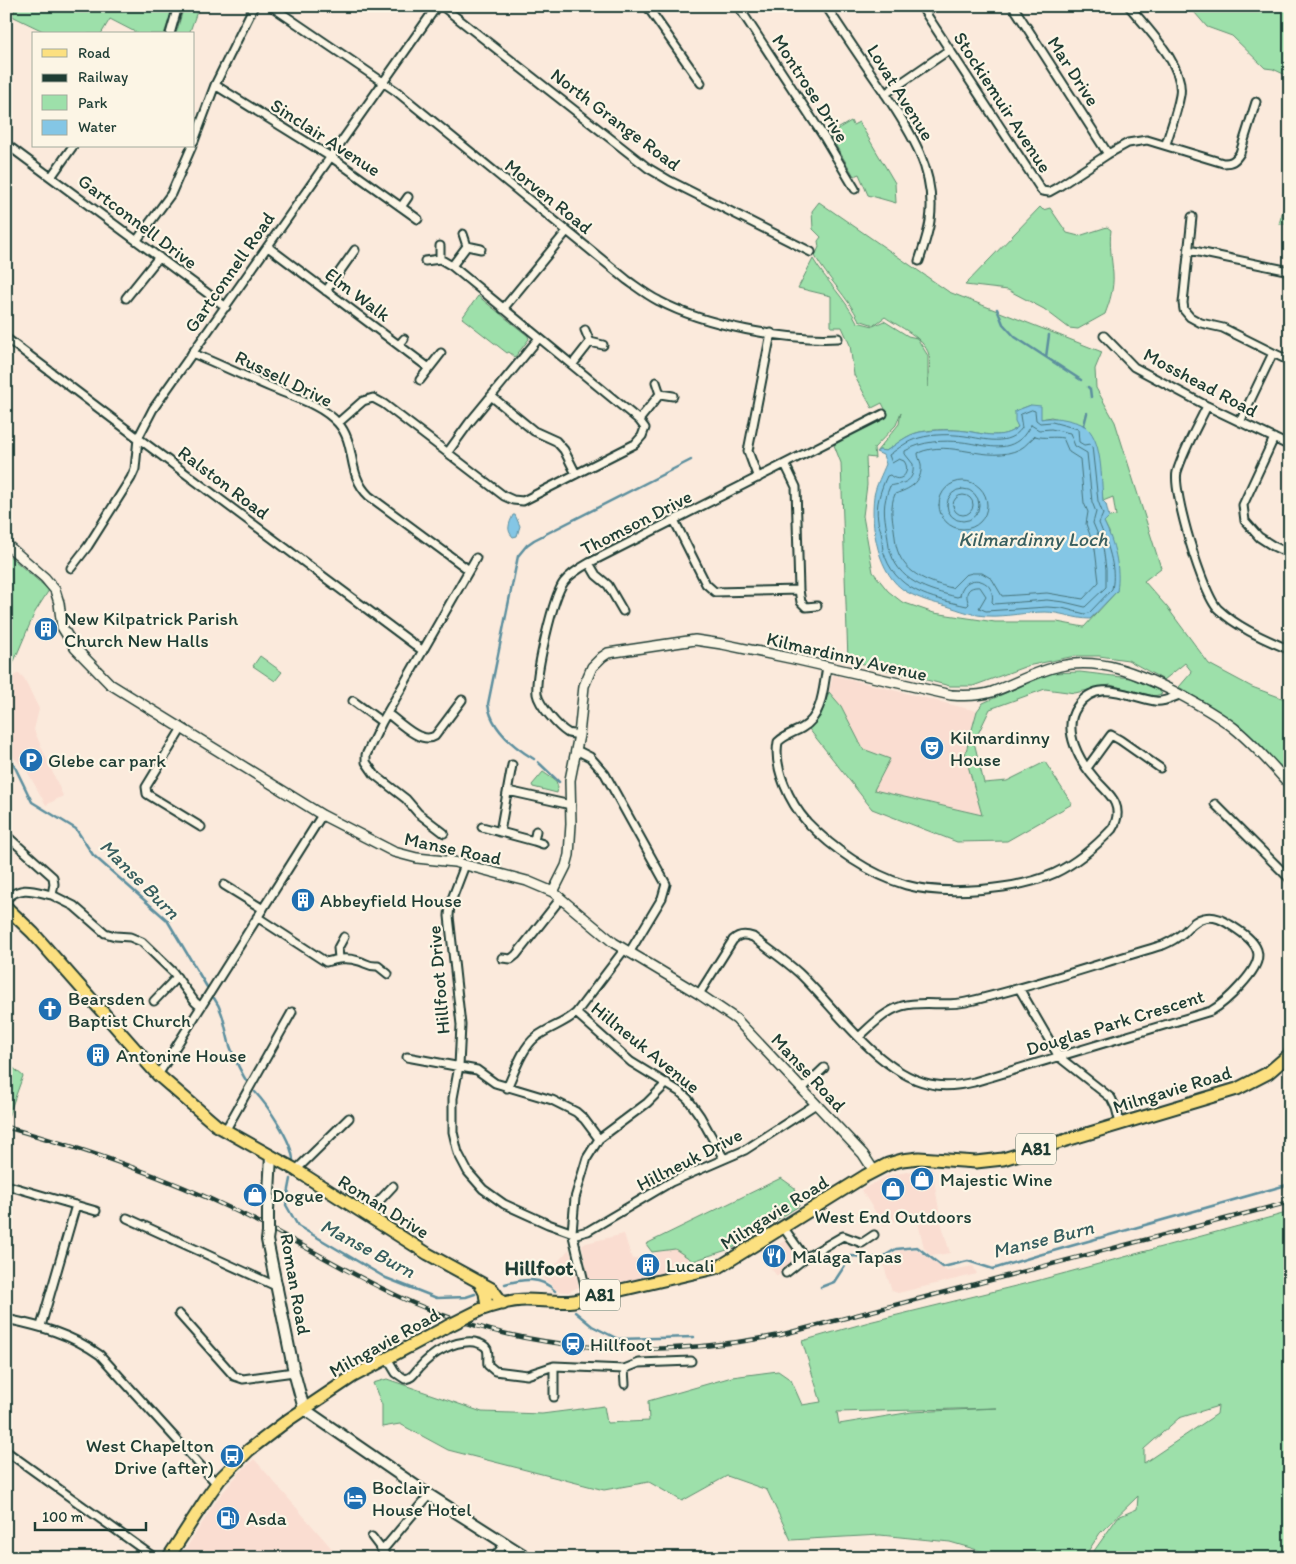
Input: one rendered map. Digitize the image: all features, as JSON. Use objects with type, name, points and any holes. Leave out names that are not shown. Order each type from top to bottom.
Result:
[{"type":"main road","points":[[6,907],[33,933],[158,1075],[216,1125],[271,1156]]},
{"type":"main road","name":"Milngavie Road","points":[[168,1558],[217,1484],[249,1450],[352,1377],[483,1309],[524,1300],[565,1302],[588,1298],[719,1267],[874,1171],[902,1160],[919,1158],[976,1162],[1003,1159],[1238,1089],[1268,1073],[1290,1054]]},
{"type":"main road","name":"Roman Drive","points":[[271,1156],[428,1254],[492,1289],[503,1304]]},
{"type":"main road","name":"Roman Road","points":[[271,1156],[267,1240],[294,1372],[304,1410]]},
{"type":"main road","points":[[480,1283],[486,1293],[483,1309]]},
{"type":"main road","points":[[304,1410],[429,1495],[528,1558]]},
{"type":"street","points":[[171,32],[178,6]]},
{"type":"street","points":[[195,138],[215,85],[254,6]]},
{"type":"street","name":"Morven Road","points":[[270,6],[384,82],[627,280],[657,300],[684,312],[771,334],[812,339],[838,338]]},
{"type":"street","name":"Gartconnell Road","points":[[71,568],[88,546],[131,478],[138,438],[153,410],[437,6]]},
{"type":"street","name":"North Grange Road","points":[[442,6],[653,172],[811,252]]},
{"type":"street","points":[[647,6],[702,83]]},
{"type":"street","name":"Montrose Drive","points":[[738,6],[819,129],[854,188]]},
{"type":"street","name":"Lovat Avenue","points":[[826,6],[907,127],[920,150],[928,175],[930,220],[919,261]]},
{"type":"street","name":"Stockiemuir Avenue","points":[[921,6],[1042,191],[1049,192],[1058,187],[1108,154]]},
{"type":"street","name":"Mar Drive","points":[[1013,6],[1108,154]]},
{"type":"street","points":[[1129,6],[1172,61],[1178,72],[1180,95],[1166,144]]},
{"type":"street","points":[[885,94],[949,50]]},
{"type":"street","name":"Sinclair Avenue","points":[[215,85],[330,157],[418,219]]},
{"type":"street","points":[[1108,154],[1136,140],[1147,140],[1166,144],[1223,164],[1230,163],[1236,160],[1240,153],[1256,102]]},
{"type":"street","name":"Gartconnell Drive","points":[[6,144],[226,307]]},
{"type":"street","points":[[51,177],[72,148]]},
{"type":"street","points":[[137,240],[171,194],[191,148]]},
{"type":"street","points":[[400,207],[408,197]]},
{"type":"street","points":[[1192,217],[1183,302],[1184,310],[1190,317],[1201,323],[1223,328],[1290,361]]},
{"type":"street","points":[[503,309],[567,231]]},
{"type":"street","points":[[463,234],[467,246]]},
{"type":"street","points":[[440,246],[440,259]]},
{"type":"street","points":[[452,266],[467,246]]},
{"type":"street","points":[[467,246],[481,249]]},
{"type":"street","name":"Elm Walk","points":[[268,247],[326,291],[401,342],[429,368]]},
{"type":"street","points":[[326,291],[355,250]]},
{"type":"street","points":[[1189,250],[1290,271]]},
{"type":"street","points":[[126,298],[159,257]]},
{"type":"street","points":[[338,423],[363,401],[373,398],[384,404],[504,496],[513,500],[523,501],[635,444],[642,436],[644,428],[639,420],[452,266],[440,259],[425,261]]},
{"type":"street","points":[[585,330],[590,342]]},
{"type":"street","points":[[758,478],[748,451],[771,334]]},
{"type":"street","name":"Mosshead Road","points":[[1104,336],[1134,367],[1207,406],[1290,446]]},
{"type":"street","name":"Ralston Road","points":[[6,338],[423,650]]},
{"type":"street","points":[[448,452],[539,338]]},
{"type":"street","points":[[572,365],[590,342]]},
{"type":"street","points":[[590,342],[603,345]]},
{"type":"street","name":"Russell Drive","points":[[192,353],[320,408],[338,423],[348,439],[356,478],[361,488],[369,496],[469,570]]},
{"type":"street","points":[[420,380],[441,353]]},
{"type":"street","points":[[1240,422],[1273,353]]},
{"type":"street","points":[[656,382],[660,394]]},
{"type":"street","points":[[639,420],[660,394]]},
{"type":"street","points":[[660,394],[674,396]]},
{"type":"street","points":[[491,396],[534,431],[556,441],[564,450],[576,474]]},
{"type":"street","points":[[1207,406],[1177,474],[1182,517],[1196,564],[1216,608],[1248,631],[1290,650]]},
{"type":"street","name":"Thomson Drive","points":[[579,735],[568,732],[552,718],[542,706],[537,694],[545,640],[558,591],[565,580],[589,563],[883,414]]},
{"type":"street","points":[[1274,438],[1243,505],[1245,521],[1259,537],[1290,554]]},
{"type":"street","points":[[785,464],[796,487],[801,602],[806,607],[817,606]]},
{"type":"street","points":[[674,520],[706,584],[715,592],[799,590]]},
{"type":"street","name":"Manse Road","points":[[6,544],[56,590],[62,627],[75,648],[110,684],[322,815],[394,852],[406,856],[444,860],[465,865],[527,881],[553,892],[626,952],[699,994],[736,1020],[863,1154],[874,1171]]},
{"type":"street","points":[[444,833],[418,813],[406,799],[375,775],[366,762],[366,755],[387,713],[476,558]]},
{"type":"street","points":[[589,563],[596,575],[608,585],[623,611]]},
{"type":"street","name":"Kilmardinny Avenue","points":[[553,892],[566,866],[569,855],[570,780],[579,735],[584,686],[588,674],[596,661],[608,653],[648,646],[695,640],[828,667],[951,696],[978,695],[991,692],[1044,670],[1078,664],[1102,665],[1122,669],[1164,686],[1202,706],[1233,727],[1290,784]]},
{"type":"street","points":[[828,667],[816,715],[802,728],[790,733],[778,742],[778,758],[783,782],[792,800],[801,815],[826,840],[866,868],[908,886],[944,890],[986,889],[1032,881],[1056,873],[1068,866],[1106,835],[1115,824],[1117,818],[1115,801],[1086,768],[1076,750],[1071,725],[1072,715],[1082,701],[1099,691],[1111,690],[1156,702],[1180,695]]},
{"type":"street","points":[[1164,686],[1168,694],[1164,700]]},
{"type":"street","points":[[387,713],[420,737],[431,738],[435,736],[462,700]]},
{"type":"street","points":[[353,701],[382,722]]},
{"type":"street","points":[[182,728],[146,787],[147,794],[200,827]]},
{"type":"street","points":[[1086,768],[1111,735],[1160,768]]},
{"type":"street","points":[[508,1088],[523,1054],[532,1041],[569,1020],[626,952],[662,898],[666,884],[605,774],[590,757],[576,750]]},
{"type":"street","points":[[500,832],[512,765]]},
{"type":"street","points":[[508,791],[570,805]]},
{"type":"street","points":[[1215,804],[1290,878]]},
{"type":"street","points":[[158,1075],[322,815]]},
{"type":"street","points":[[482,827],[543,844]]},
{"type":"street","points":[[534,841],[536,830]]},
{"type":"street","points":[[6,835],[53,877],[52,895]]},
{"type":"street","name":"Hillfoot Drive","points":[[465,865],[450,904],[449,916],[461,1025],[459,1066],[453,1098],[453,1132],[458,1153],[468,1172],[483,1189],[504,1204],[548,1224],[572,1232]]},
{"type":"street","points":[[224,885],[263,908]]},
{"type":"street","points":[[6,899],[17,890],[52,895],[74,906],[105,933],[130,937],[142,942],[177,977],[195,1002],[201,1007]]},
{"type":"street","points":[[502,958],[511,959],[516,955],[562,898]]},
{"type":"street","name":"Douglas Park Crescent","points":[[699,994],[732,940],[741,934],[753,937],[799,973],[859,1037],[892,1068],[914,1079],[936,1085],[959,1085],[1203,1014],[1228,1000],[1256,968],[1258,956],[1253,941],[1248,936],[1223,920],[1205,917],[1196,921],[1178,936],[1163,945],[1019,988],[954,1004],[902,1006],[881,1017],[859,1037]]},
{"type":"street","points":[[257,918],[326,962],[339,958],[359,961],[371,967],[378,966],[388,974]]},
{"type":"street","points":[[339,958],[338,948],[344,937]]},
{"type":"street","points":[[154,1001],[177,977]]},
{"type":"street","points":[[1019,988],[1060,1057],[1111,1098],[1120,1123]]},
{"type":"street","points":[[225,1131],[292,1012]]},
{"type":"street","name":"Hillneuk Avenue","points":[[576,1012],[631,1062],[680,1092],[693,1106],[724,1159]]},
{"type":"street","name":"Hillfoot Drive","points":[[407,1057],[459,1066]]},
{"type":"street","points":[[459,1066],[476,1070],[495,1083],[552,1100],[576,1112],[584,1119],[599,1139]]},
{"type":"street","points":[[802,1089],[824,1068]]},
{"type":"street","points":[[588,1298],[572,1232],[573,1210],[579,1180],[587,1158],[599,1139],[647,1102],[667,1083]]},
{"type":"street","name":"Hillneuk Drive","points":[[572,1232],[576,1234],[596,1228],[671,1182],[751,1146],[816,1104]]},
{"type":"street","points":[[296,1170],[349,1118]]},
{"type":"street","points":[[6,1184],[96,1211]]},
{"type":"street","points":[[366,1215],[393,1186]]},
{"type":"street","points":[[41,1326],[76,1205]]},
{"type":"street","points":[[127,1218],[278,1287]]},
{"type":"street","points":[[783,1228],[805,1258]]},
{"type":"street","points":[[786,1273],[805,1258],[843,1236],[862,1243],[874,1235]]},
{"type":"street","points":[[179,1314],[234,1376],[243,1379],[294,1372]]},
{"type":"street","points":[[6,1319],[41,1326],[63,1334],[85,1344],[100,1355],[217,1484]]},
{"type":"street","points":[[387,1358],[396,1373],[405,1379],[411,1378],[430,1358],[448,1346],[460,1342],[474,1342],[484,1345],[487,1348],[488,1365],[495,1371],[527,1376],[554,1366],[624,1369],[639,1363],[691,1361]]},
{"type":"street","points":[[554,1366],[554,1397]]},
{"type":"street","points":[[624,1369],[625,1384]]},
{"type":"street","points":[[6,1451],[155,1558]]},
{"type":"street","points":[[382,1551],[429,1495]]},
{"type":"street","points":[[372,1537],[388,1558]]},
{"type":"street","points":[[494,1558],[505,1543]]},
{"type":"shaded area","points":[[19,673],[24,678],[39,709],[34,730],[63,796],[46,805],[27,771],[6,750],[6,680]]},
{"type":"shaded area","points":[[833,675],[977,711],[965,755],[982,815],[873,790],[863,749],[841,706],[829,692]]},
{"type":"shaded area","points":[[932,1168],[941,1222],[950,1253],[932,1256],[924,1248],[916,1214],[884,1225],[861,1190],[889,1175]]},
{"type":"shaded area","points":[[624,1234],[632,1259],[683,1246],[691,1268],[590,1288],[582,1244]]},
{"type":"shaded area","points":[[787,1239],[802,1257],[777,1276],[761,1256]]},
{"type":"shaded area","points":[[569,1249],[579,1287],[568,1292],[556,1291],[551,1284],[543,1279]]},
{"type":"shaded area","points":[[916,1249],[947,1271],[973,1266],[977,1274],[898,1293],[892,1291],[882,1261],[900,1250]]},
{"type":"shaded area","points":[[254,1459],[340,1558],[180,1558],[218,1498],[239,1473]]},
{"type":"green space","points":[[16,6],[174,6],[165,32],[135,32],[110,19],[102,32],[45,32],[12,16]]},
{"type":"green space","points":[[184,6],[199,6],[190,32],[177,32]]},
{"type":"green space","points":[[1189,6],[1290,6],[1290,77],[1273,69],[1265,68],[1232,36],[1207,27]]},
{"type":"green space","points":[[851,121],[853,125],[859,122],[895,183],[896,203],[868,195],[859,174],[854,176],[829,134]]},
{"type":"green space","points":[[1290,187],[1290,224],[1279,224]]},
{"type":"green space","points":[[819,202],[949,292],[1102,352],[1095,369],[1096,388],[1115,422],[1161,568],[1144,581],[1167,607],[1209,664],[1252,687],[1290,701],[1290,780],[1229,718],[1179,687],[1192,672],[1185,663],[1164,680],[1128,660],[1099,656],[1075,656],[1027,666],[973,686],[950,686],[848,660],[841,463],[834,445],[888,415],[882,403],[872,408],[854,375],[850,345],[842,327],[831,327],[831,296],[798,288],[813,259],[847,305],[857,322],[873,326],[884,321],[908,336],[917,338],[885,317],[874,325],[859,320],[815,256],[819,247],[818,241],[821,237],[813,229],[812,211]],"holes":[[[917,338],[922,343],[930,359],[928,387],[928,356]],[[1031,405],[1041,419],[1051,417],[1084,425],[1097,446],[1103,501],[1113,497],[1116,516],[1109,517],[1104,522],[1109,532],[1117,591],[1084,627],[1057,622],[995,622],[934,613],[902,602],[888,591],[873,572],[863,516],[867,485],[866,457],[875,458],[874,448],[896,425],[901,412],[899,424],[876,452],[879,450],[886,451],[910,435],[926,431],[961,430],[994,435],[1006,434],[1018,427],[1015,411]]]},
{"type":"green space","points":[[1040,207],[1043,210],[1050,208],[1067,233],[1079,236],[1107,227],[1111,230],[1110,247],[1113,279],[1105,314],[1078,329],[1069,328],[1044,309],[1008,290],[965,285]]},
{"type":"green space","points":[[478,296],[528,336],[529,339],[515,357],[509,352],[507,353],[462,318]]},
{"type":"green space","points":[[6,553],[49,590],[35,612],[12,666],[6,669]]},
{"type":"green space","points":[[260,656],[282,672],[275,681],[253,666]]},
{"type":"green space","points":[[1080,672],[1130,678],[1159,690],[1162,694],[1154,696],[1110,685],[1075,693],[1045,689],[990,709],[974,742],[984,783],[1007,781],[1045,762],[1072,804],[1007,841],[957,842],[872,809],[809,729],[820,717],[829,692],[841,706],[863,749],[890,759],[874,790],[982,815],[965,755],[977,711],[983,703],[1051,673]]},
{"type":"green space","points":[[543,772],[556,781],[557,793],[533,787],[532,785]]},
{"type":"green space","points":[[6,1062],[23,1076],[8,1117],[6,1117]]},
{"type":"green space","points":[[781,1178],[795,1188],[799,1206],[733,1248],[693,1261],[675,1249],[652,1252],[646,1244]]},
{"type":"green space","points":[[1290,1212],[1290,1558],[1089,1558],[1118,1517],[1137,1509],[1138,1496],[1100,1533],[1087,1553],[1068,1558],[1005,1558],[950,1542],[880,1535],[791,1540],[767,1490],[727,1476],[682,1501],[649,1482],[604,1490],[448,1450],[400,1424],[382,1427],[382,1405],[373,1383],[387,1379],[482,1412],[542,1414],[604,1406],[607,1423],[649,1421],[648,1401],[732,1377],[778,1371],[791,1380],[802,1405],[821,1402],[802,1341],[869,1322],[1036,1281]],"holes":[[[1218,1406],[1217,1414],[1144,1463],[1144,1449],[1179,1418]],[[997,1408],[912,1412],[839,1424],[837,1412]]]},
{"type":"water","name":"Kilmardinny Loch","points":[[1031,405],[1041,406],[1041,419],[1060,419],[1079,423],[1090,431],[1094,439],[1100,459],[1103,501],[1106,504],[1109,517],[1104,522],[1114,547],[1117,564],[1117,591],[1090,619],[1045,612],[983,616],[917,597],[897,585],[883,563],[875,535],[873,521],[874,496],[886,464],[883,455],[876,452],[879,450],[886,451],[906,437],[920,432],[949,430],[993,435],[1006,434],[1018,427],[1015,421],[1015,411]]},
{"type":"water","points":[[513,515],[515,515],[520,526],[517,536],[513,537],[509,524]]},
{"type":"waterway","points":[[997,309],[1003,324],[1015,337],[1081,380]]},
{"type":"waterway","points":[[1046,357],[1049,335]]},
{"type":"waterway","points":[[1088,387],[1091,397]]},
{"type":"waterway","points":[[1084,425],[1087,413]]},
{"type":"waterway","points":[[534,759],[511,743],[499,729],[490,713],[488,704],[518,556],[534,540],[691,460]]},
{"type":"waterway","name":"Manse Burn","points":[[6,757],[12,761],[32,802],[76,829],[93,855],[167,920],[207,987]]},
{"type":"waterway","points":[[538,762],[559,782]]},
{"type":"waterway","name":"Manse Burn","points":[[214,998],[222,1015],[234,1056],[249,1085]]},
{"type":"waterway","name":"Manse Burn","points":[[255,1092],[284,1134],[292,1152],[293,1160]]},
{"type":"waterway","name":"Manse Burn","points":[[291,1179],[286,1205],[298,1226],[386,1278],[437,1298],[466,1297],[475,1294]]},
{"type":"waterway","name":"Manse Burn","points":[[821,1287],[834,1282],[851,1256],[881,1258],[896,1249],[917,1247],[943,1267],[968,1261],[993,1269],[1290,1184]]},
{"type":"waterway","name":"Manse Burn","points":[[505,1284],[532,1280],[544,1283],[555,1291]]},
{"type":"waterway","name":"Manse Burn","points":[[575,1312],[592,1326],[618,1339],[694,1337]]},
{"type":"railway","points":[[6,1127],[65,1144],[179,1185],[257,1221],[390,1292],[457,1320],[502,1333],[548,1342],[594,1347],[640,1349],[687,1347],[734,1343],[780,1335],[1290,1202]]},
{"type":"place","name":"New Kilpatrick Parish Church New Halls","points":[[46,629]]},
{"type":"place","name":"Kilmardinny House","points":[[932,748]]},
{"type":"place","name":"Glebe car park","points":[[31,760]]},
{"type":"place","name":"Abbeyfield House","points":[[303,900]]},
{"type":"place","name":"Bearsden Baptist Church","points":[[50,1009]]},
{"type":"place","name":"Antonine House","points":[[98,1055]]},
{"type":"place","name":"Majestic Wine","points":[[922,1179]]},
{"type":"place","name":"West End Outdoors","points":[[893,1189]]},
{"type":"place","name":"Dogue","points":[[255,1195]]},
{"type":"place","name":"Malaga Tapas","points":[[774,1256]]},
{"type":"place","name":"Lucali","points":[[648,1265]]},
{"type":"place","name":"Hillfoot","points":[[573,1344]]},
{"type":"place","name":"West Chapelton Drive (after)","points":[[232,1456]]},
{"type":"place","name":"Boclair House Hotel","points":[[355,1498]]},
{"type":"place","name":"Asda","points":[[228,1518]]},
{"type":"district","name":"Hillfoot","points":[[539,1268]]}]
